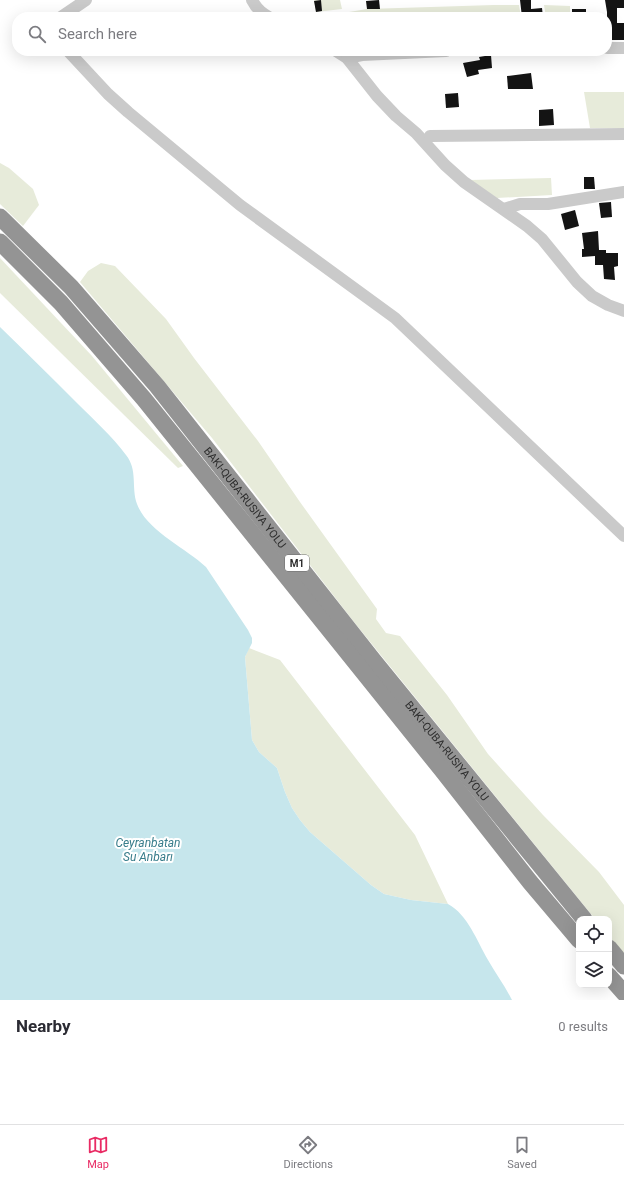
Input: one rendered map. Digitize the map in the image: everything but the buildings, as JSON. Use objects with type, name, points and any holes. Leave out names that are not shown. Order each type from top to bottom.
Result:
[{"type":"highway","name":"M1","points":[[0,217],[72,287],[158,386],[373,660],[582,916]]},
{"type":"highway","name":"M1","points":[[0,242],[61,304],[144,399],[530,882],[576,936]]},
{"type":"highway","points":[[612,952],[624,966]]},
{"type":"highway","points":[[612,979],[624,993]]},
{"type":"street","points":[[68,12],[86,0]]},
{"type":"street","points":[[252,0],[261,12]]},
{"type":"street","points":[[612,48],[624,48]]},
{"type":"street","points":[[73,56],[108,94],[128,112],[240,205],[395,318],[624,536]]},
{"type":"street","points":[[344,56],[377,96],[396,116],[416,133],[445,165],[464,182],[527,226],[542,240],[577,282],[592,296],[608,305],[624,311]]},
{"type":"street","points":[[347,58],[357,56]]},
{"type":"street","points":[[430,136],[624,134]]},
{"type":"street","points":[[504,209],[520,204],[548,204],[624,192]]},
{"type":"green space","points":[[314,0],[340,0],[342,9],[316,12]]},
{"type":"green space","points":[[519,5],[520,12],[349,12],[367,9]]},
{"type":"green space","points":[[544,5],[570,6],[570,12],[545,12]]},
{"type":"green space","points":[[584,92],[624,92],[624,128],[590,128]]},
{"type":"green space","points":[[0,163],[9,168],[33,189],[39,205],[23,226],[0,204]]},
{"type":"green space","points":[[551,178],[552,195],[497,198],[469,180]]},
{"type":"green space","points":[[0,258],[92,356],[183,466],[178,468],[0,293]]},
{"type":"green space","points":[[101,263],[115,266],[166,319],[258,441],[377,609],[376,619],[386,633],[400,636],[447,695],[488,754],[543,815],[599,872],[624,905],[624,955],[612,940],[612,916],[593,916],[354,622],[212,438],[80,282],[88,271]]},
{"type":"green space","points":[[249,648],[280,660],[415,835],[448,904],[411,900],[384,894],[371,885],[310,832],[300,820],[292,808],[277,768],[259,752],[252,740],[245,657]]},
{"type":"water","name":"Ceyranbatan Su Anbarı","points":[[0,327],[103,428],[121,448],[130,461],[132,467],[135,498],[142,514],[158,531],[206,567],[248,630],[252,638],[252,643],[245,657],[252,740],[259,752],[277,768],[292,808],[300,820],[310,832],[371,885],[384,894],[411,900],[448,904],[455,909],[467,922],[512,1000],[0,1000]]}]
